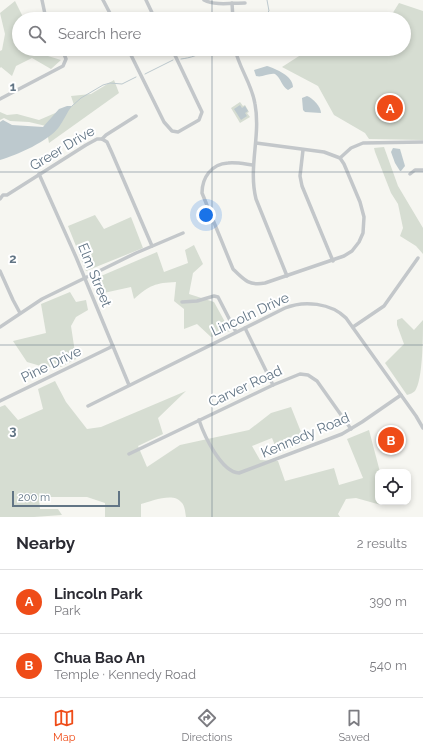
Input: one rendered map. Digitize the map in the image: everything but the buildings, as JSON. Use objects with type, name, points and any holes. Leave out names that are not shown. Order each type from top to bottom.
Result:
[{"type":"street","points":[[42,0],[45,12]]},
{"type":"street","points":[[103,0],[109,12]]},
{"type":"street","points":[[146,0],[152,12]]},
{"type":"street","points":[[204,0],[208,2],[232,4],[245,3]]},
{"type":"street","points":[[232,4],[233,12]]},
{"type":"street","points":[[0,99],[63,66],[66,59],[65,56]]},
{"type":"street","points":[[131,56],[164,122],[172,131],[178,132],[199,120],[202,112],[175,56]]},
{"type":"street","points":[[237,56],[252,89],[257,115],[256,143],[252,177],[256,199],[287,276]]},
{"type":"street","name":"Greer Drive","points":[[1,196],[7,195],[96,139],[102,139],[106,134],[136,116]]},
{"type":"street","points":[[102,139],[107,142],[152,246]]},
{"type":"street","points":[[340,158],[351,148],[363,142],[423,142]]},
{"type":"street","points":[[253,165],[227,162],[209,170],[202,186],[202,193],[233,268],[240,276],[247,282],[256,284],[287,276],[333,261],[352,251],[359,242],[363,233],[364,217],[360,202],[340,158],[324,152],[256,143]]},
{"type":"street","points":[[303,150],[300,176],[302,186],[333,261]]},
{"type":"street","points":[[410,174],[415,170],[423,170]]},
{"type":"street","name":"Elm Street","points":[[39,174],[53,202],[129,385]]},
{"type":"street","points":[[0,327],[42,299],[182,232]]},
{"type":"street","points":[[353,327],[384,306],[418,258]]},
{"type":"street","points":[[0,271],[20,313]]},
{"type":"street","points":[[182,302],[197,301],[214,296],[218,297],[236,332]]},
{"type":"street","name":"Lincoln Drive","points":[[88,406],[289,306],[303,304],[332,308],[342,314],[353,327],[423,428]]},
{"type":"street","points":[[245,328],[273,385]]},
{"type":"street","name":"Pine Drive","points":[[0,401],[113,346]]},
{"type":"street","name":"Carver Road","points":[[130,454],[295,375],[305,374],[319,383],[351,429]]},
{"type":"street","name":"Kennedy Road","points":[[199,420],[218,458],[225,466],[234,472],[239,473],[330,439],[351,429],[401,395]]},
{"type":"shaded area","points":[[15,1],[20,12],[12,12],[12,56],[48,56],[61,60],[51,69],[32,58],[16,66],[12,76],[1,67],[0,68],[0,51],[2,50],[5,34],[0,13]]},
{"type":"shaded area","points":[[399,3],[423,11],[423,140],[369,139],[365,133],[334,115],[318,86],[282,67],[299,56],[411,56],[411,12],[393,12]]},
{"type":"shaded area","points":[[267,66],[287,76],[293,87],[288,90],[286,89],[275,74],[256,76],[254,70]]},
{"type":"shaded area","points":[[114,80],[119,93],[49,143],[46,126],[29,122],[10,121],[4,118],[0,120],[0,112],[7,115],[17,114],[39,120],[74,105],[71,96],[91,94]]},
{"type":"shaded area","points":[[307,96],[316,103],[320,108],[321,113],[305,112],[303,110],[302,98]]},
{"type":"shaded area","points":[[240,102],[243,106],[245,105],[249,112],[247,113],[250,117],[240,123],[231,108]]},
{"type":"shaded area","points":[[240,105],[242,108],[245,106],[248,111],[245,113],[247,116],[241,120],[234,109]]},
{"type":"shaded area","points":[[72,106],[59,127],[48,137],[24,151],[0,160],[0,122],[3,120],[12,125],[43,127],[59,109]]},
{"type":"shaded area","points":[[384,147],[398,186],[423,228],[423,254],[416,246],[400,236],[403,228],[398,204],[391,193],[374,148]]},
{"type":"shaded area","points":[[393,148],[400,149],[405,166],[401,171],[395,163],[391,152]]},
{"type":"shaded area","points":[[95,215],[104,229],[131,217],[143,248],[86,271],[68,226]]},
{"type":"shaded area","points":[[194,245],[203,264],[193,273],[189,294],[214,302],[230,331],[211,337],[197,324],[184,329],[184,309],[174,301],[176,282],[163,283],[153,286],[134,299],[131,287],[99,294],[94,279],[157,252],[164,272],[188,263],[185,250]]},
{"type":"shaded area","points":[[70,292],[76,302],[86,300],[88,310],[76,317],[71,326],[76,359],[61,367],[44,367],[27,362],[13,341],[46,333],[41,304]]},
{"type":"shaded area","points":[[402,318],[414,330],[423,320],[420,378],[415,391],[407,395],[385,363],[404,344],[397,325],[397,320]]},
{"type":"shaded area","points":[[55,381],[66,402],[87,429],[101,427],[186,391],[158,418],[163,434],[138,446],[147,467],[180,445],[249,430],[271,413],[291,407],[305,442],[278,453],[272,438],[252,446],[260,460],[278,461],[285,481],[334,468],[339,485],[363,478],[347,439],[369,430],[379,469],[375,469],[375,503],[356,498],[346,499],[338,514],[340,517],[186,517],[185,509],[182,503],[178,499],[168,497],[141,504],[141,517],[105,517],[105,503],[87,497],[39,497],[40,509],[58,509],[62,515],[0,517],[0,407],[5,405],[18,420],[43,409],[38,389]]},
{"type":"waterway","points":[[267,0],[268,12]]},
{"type":"waterway","points":[[181,59],[195,56]]},
{"type":"waterway","points":[[145,74],[173,60]]},
{"type":"waterway","points":[[72,106],[81,98],[103,85],[110,83],[122,84],[136,77]]},
{"type":"place","name":"Lincoln Park","points":[[390,108]]},
{"type":"place","name":"Chua Bao An","points":[[391,440]]}]
